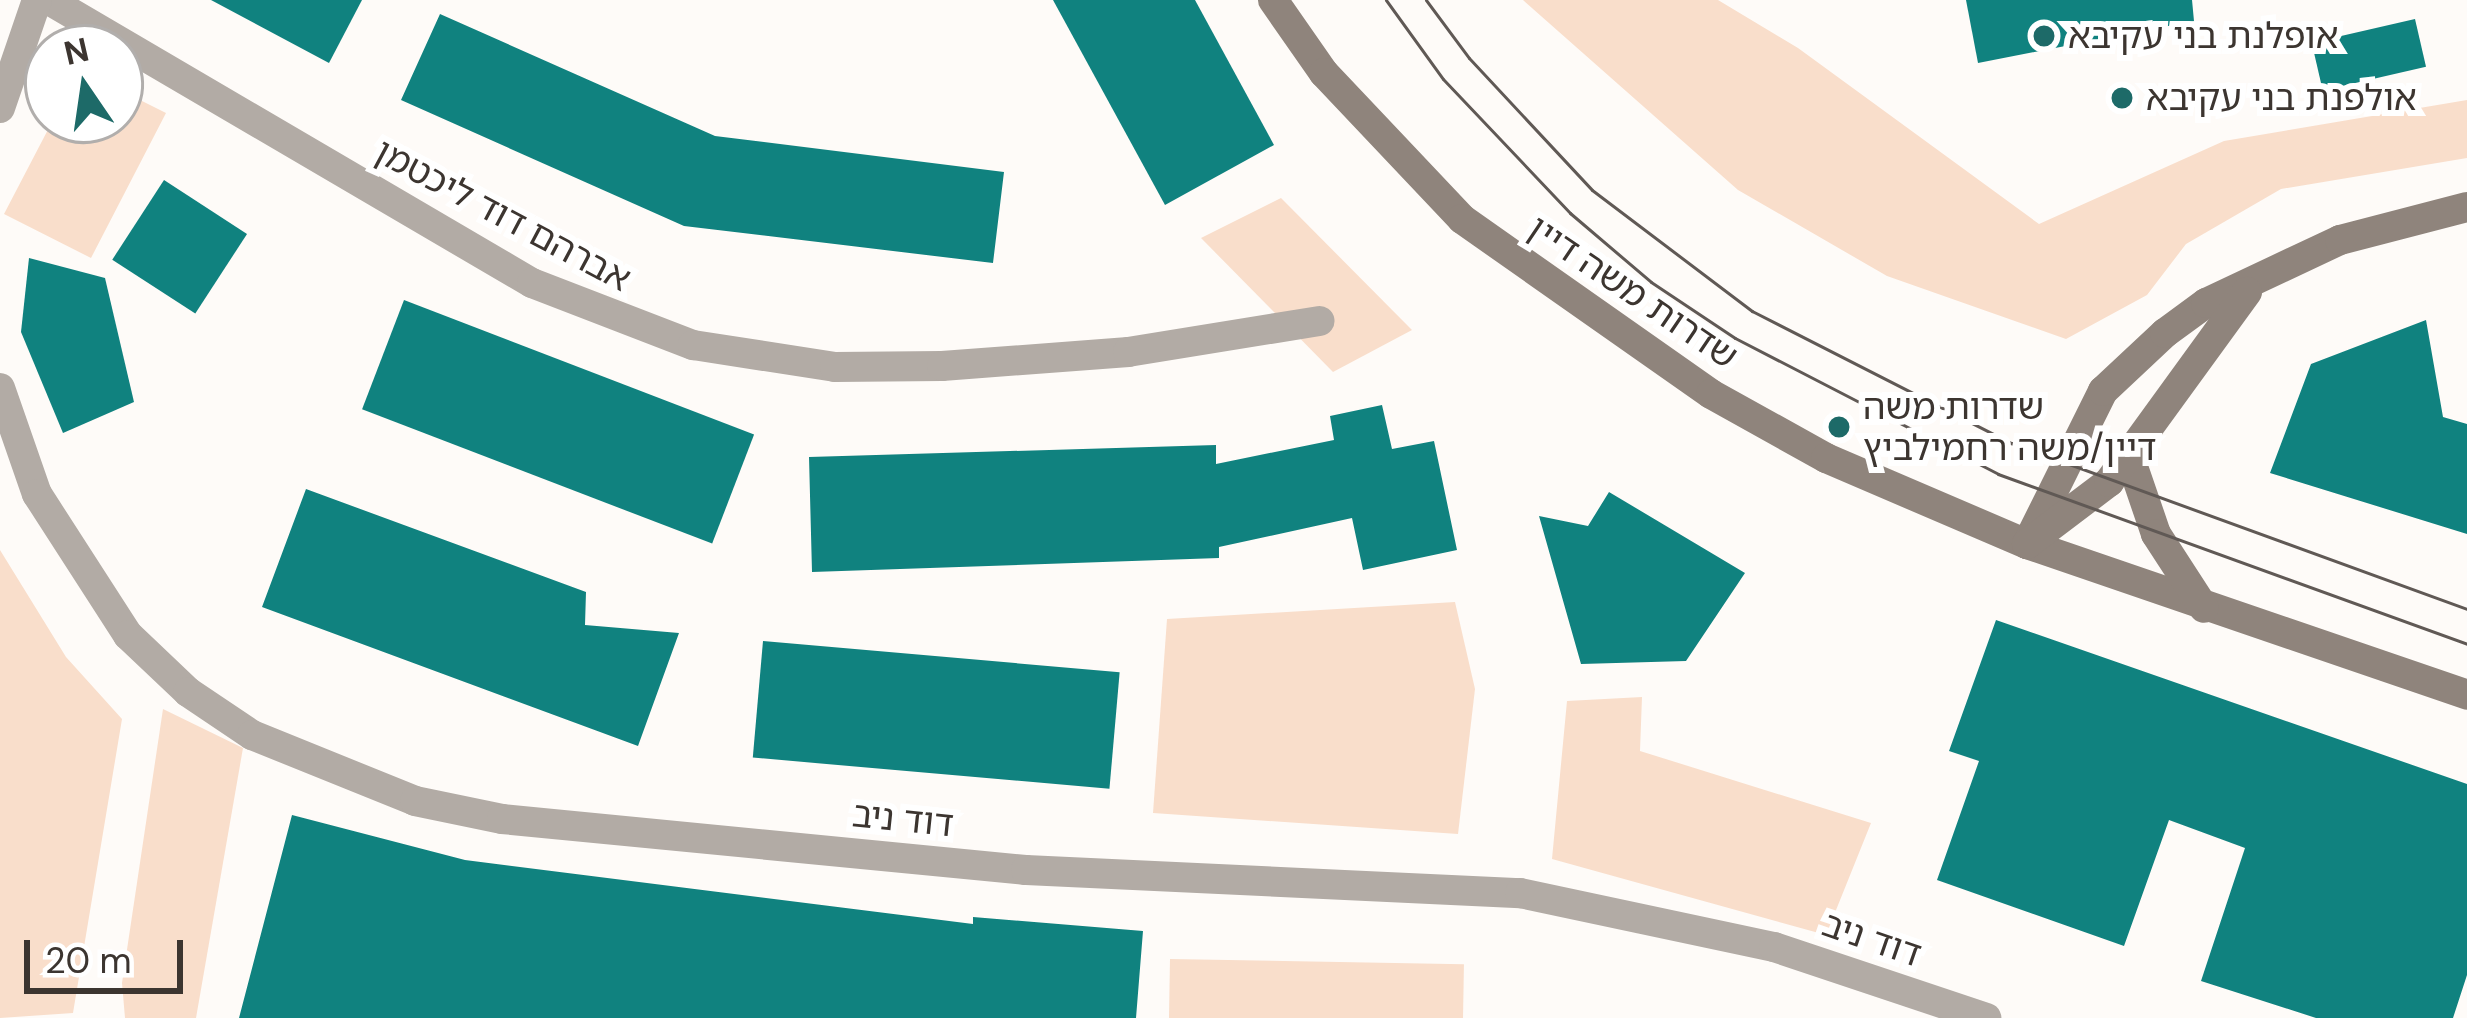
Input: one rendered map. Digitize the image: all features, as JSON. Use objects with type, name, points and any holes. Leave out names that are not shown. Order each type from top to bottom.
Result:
[{"type":"street","points":[[0,108],[37,0]]},
{"type":"street","name":"אברהם דוד ליכטמן","points":[[50,0],[532,283],[693,345],[836,367],[942,366],[1128,352],[1320,321]]},
{"type":"street","name":"שדרות משה דיין","points":[[1273,0],[1304,43],[1462,219],[1554,289],[1711,394],[1826,458],[2027,544],[2204,608]]},
{"type":"street","points":[[1286,0],[1304,43]]},
{"type":"street","points":[[2027,544],[2103,391],[2206,303],[2341,241],[2467,206]]},
{"type":"street","points":[[2027,544],[2083,508],[2129,455],[2214,328],[2255,283]]},
{"type":"street","name":"דוד ניב","points":[[0,388],[37,494],[128,634],[188,692],[252,735],[415,801],[502,819],[1026,870],[1520,893],[1774,947],[1986,1018]]},
{"type":"street","points":[[2129,455],[2156,534],[2204,608],[2467,695]]},
{"type":"shaded area","points":[[1523,0],[1718,0],[1798,48],[2039,224],[2224,141],[2467,100],[2467,158],[2281,189],[2186,244],[2147,295],[2066,339],[1887,276],[1738,190]]},
{"type":"shaded area","points":[[144,102],[166,113],[91,258],[4,214],[40,144],[144,144]]},
{"type":"shaded area","points":[[1281,198],[1412,330],[1333,372],[1201,238]]},
{"type":"shaded area","points":[[0,550],[66,657],[122,719],[73,1013],[0,1018]]},
{"type":"shaded area","points":[[1455,602],[1475,689],[1458,834],[1153,813],[1167,619]]},
{"type":"shaded area","points":[[1642,697],[1640,751],[1871,823],[1826,935],[1552,859],[1567,701]]},
{"type":"shaded area","points":[[163,709],[243,748],[196,1018],[125,1018],[122,983]]},
{"type":"shaded area","points":[[1170,959],[1464,964],[1463,1018],[1169,1018]]},
{"type":"building","points":[[211,0],[362,0],[329,63]]},
{"type":"building","points":[[1053,0],[1195,0],[1274,145],[1165,205]]},
{"type":"building","name":"אופלנת בני עקיבא","points":[[1966,0],[2192,0],[2194,21],[1978,63]]},
{"type":"building","points":[[440,14],[715,136],[1004,172],[993,263],[684,226],[401,100]]},
{"type":"building","points":[[2415,19],[2426,67],[2323,91],[2312,43]]},
{"type":"building","points":[[164,180],[247,234],[195,314],[112,260]]},
{"type":"building","points":[[29,258],[105,278],[134,402],[63,433],[21,332]]},
{"type":"building","points":[[404,300],[754,434],[712,544],[362,409]]},
{"type":"building","points":[[2426,320],[2443,417],[2467,424],[2467,534],[2270,473],[2311,364]]},
{"type":"building","points":[[1382,405],[1392,449],[1434,441],[1457,550],[1363,570],[1352,518],[1219,547],[1219,558],[812,572],[809,457],[1216,445],[1216,464],[1334,440],[1330,416]]},
{"type":"building","points":[[306,489],[586,592],[585,625],[679,633],[638,746],[262,607]]},
{"type":"building","points":[[1609,492],[1745,573],[1686,661],[1581,664],[1539,516],[1588,526]]},
{"type":"building","points":[[1996,620],[2467,784],[2467,975],[2453,1018],[2316,1018],[2201,981],[2245,848],[2169,820],[2124,946],[1937,880],[1979,761],[1949,751]]},
{"type":"building","points":[[763,641],[1120,672],[1109,789],[753,758]]},
{"type":"building","points":[[292,815],[465,860],[973,924],[973,917],[1143,931],[1136,1018],[239,1018]]},
{"type":"tram line","points":[[1386,0],[1443,79],[1570,213],[1651,282],[1735,338],[1998,474],[2467,644]]},
{"type":"tram line","points":[[1426,0],[1469,58],[1592,190],[1752,311],[2011,443],[2467,609]]},
{"type":"place","name":"אופלנת בני עקיבא","points":[[2044,36]]},
{"type":"place","name":"אולפנת בני עקיבא","points":[[2122,98]]},
{"type":"place","name":"שדרות משה דיין/משה רחמילביץ","points":[[1839,427]]}]
